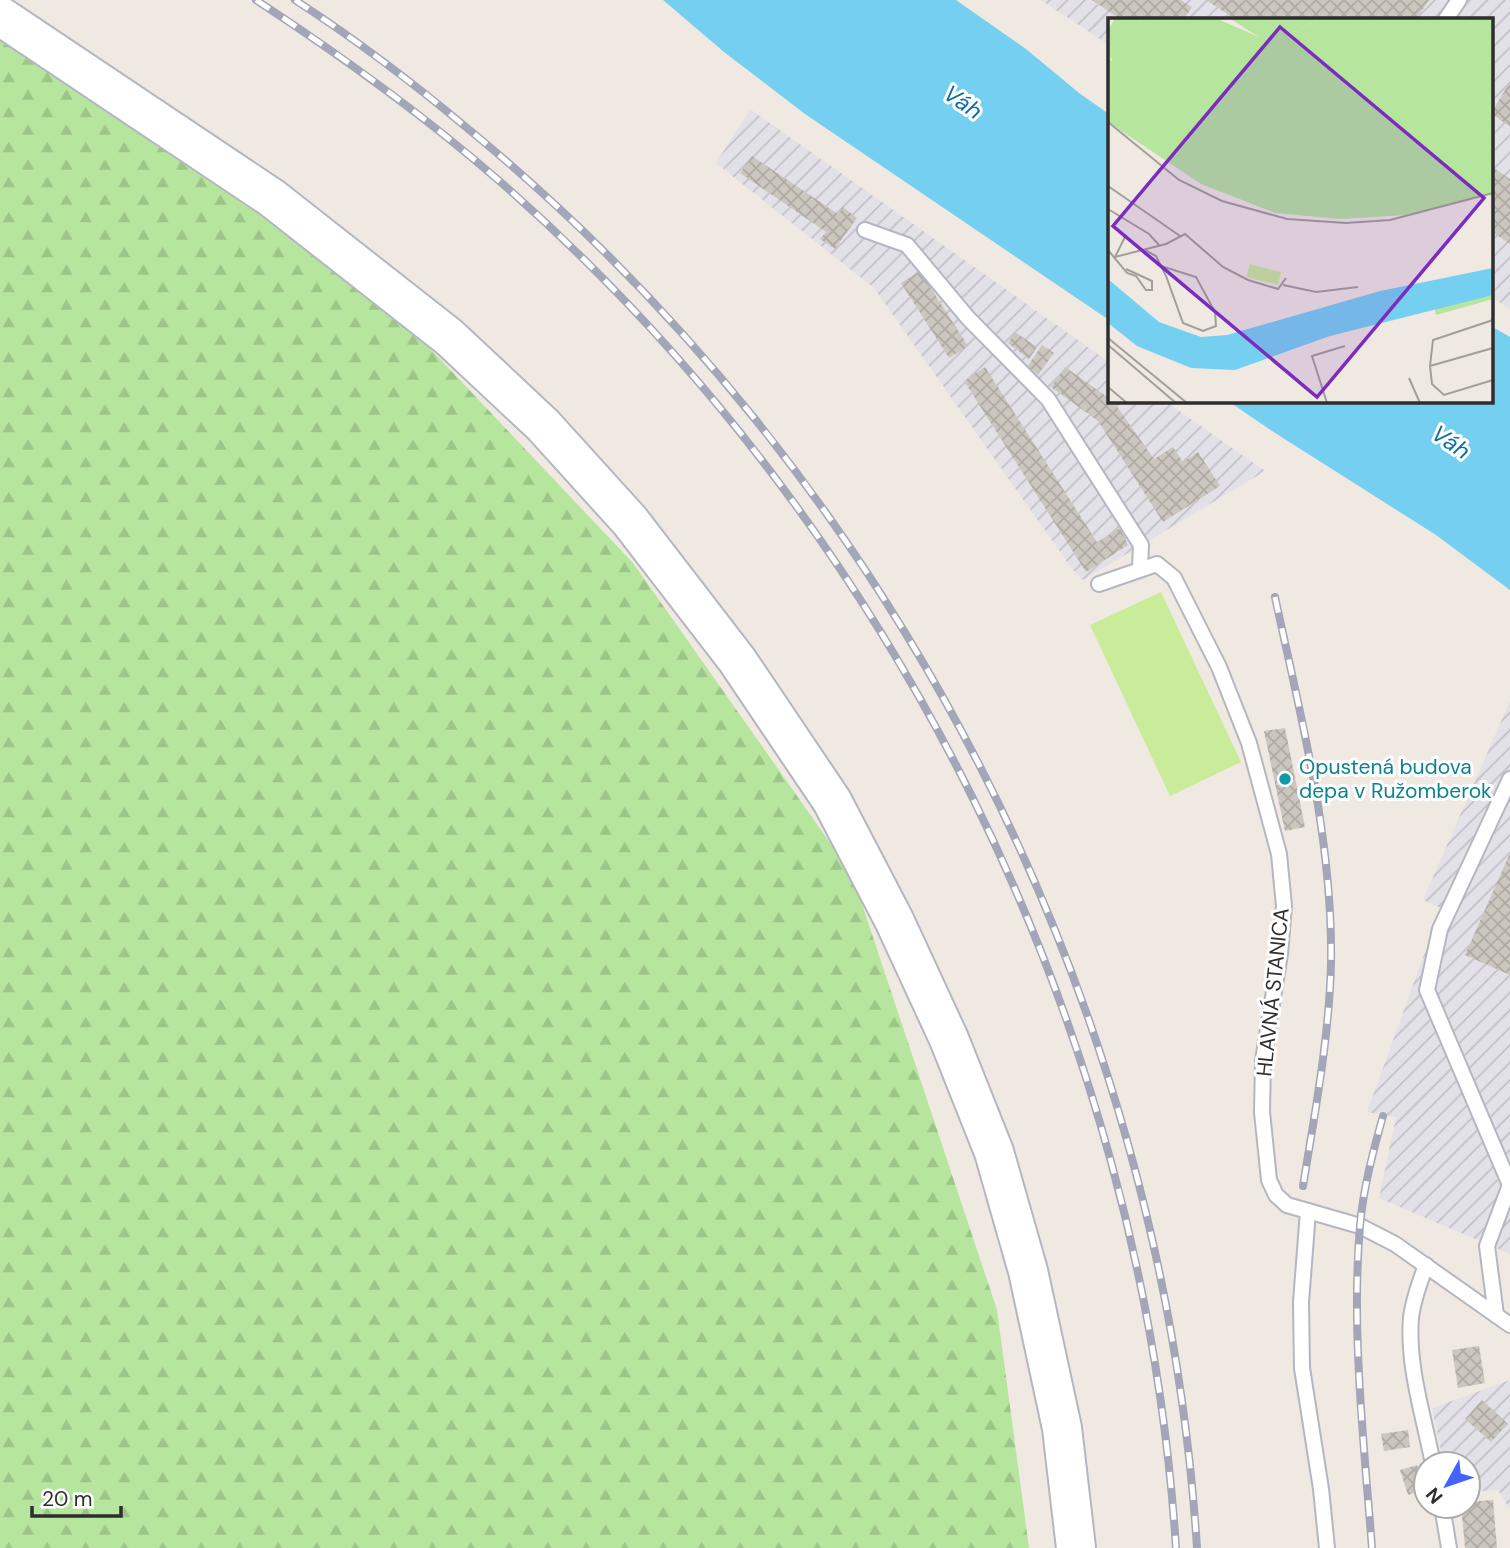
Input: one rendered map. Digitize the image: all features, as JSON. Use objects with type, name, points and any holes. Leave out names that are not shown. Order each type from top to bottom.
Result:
[{"type":"street","points":[[0,16],[272,198],[449,337],[543,425],[630,522],[737,660],[832,801],[888,908],[949,1039],[994,1152],[1028,1271],[1062,1428],[1076,1548]]},
{"type":"lane","points":[[1447,18],[1459,0]]},
{"type":"lane","points":[[865,230],[907,245],[968,318],[1048,399],[1141,545],[1140,568],[1099,584]]},
{"type":"lane","name":"HLAVNÁ STANICA","points":[[1140,568],[1157,564],[1174,578],[1191,609],[1219,667],[1249,743],[1279,854],[1284,906],[1280,954],[1263,1060],[1262,1111],[1269,1180],[1276,1195],[1287,1205],[1360,1226],[1426,1265],[1510,1325]]},
{"type":"lane","points":[[1496,1315],[1487,1245],[1510,1185],[1427,990],[1440,929],[1510,779]]},
{"type":"lane","points":[[1308,1211],[1301,1302],[1302,1368],[1321,1489],[1327,1548]]},
{"type":"lane","points":[[1426,1265],[1411,1317],[1412,1356],[1430,1450]]},
{"type":"lane","points":[[1443,1520],[1448,1548]]},
{"type":"shaded area","points":[[1041,0],[1510,0],[1510,309],[1492,298],[1492,18],[1108,18],[1108,44]]},
{"type":"shaded area","points":[[750,109],[1108,361],[1108,402],[1166,402],[1265,471],[1083,580],[1070,566],[874,288],[716,163]]},
{"type":"shaded area","points":[[1510,701],[1510,1254],[1379,1198],[1396,1117],[1367,1112],[1441,908],[1423,900]]},
{"type":"shaded area","points":[[1510,1380],[1510,1509],[1498,1490],[1482,1491],[1482,1450],[1441,1450],[1432,1408]]},
{"type":"green space","points":[[0,19],[387,303],[633,563],[852,874],[997,1310],[1029,1548],[0,1548]]},
{"type":"green space","points":[[1161,592],[1241,762],[1170,796],[1090,625]]},
{"type":"water","name":"Váh","points":[[663,0],[956,0],[1026,49],[1108,113],[1108,319],[805,114],[724,52]]},
{"type":"water","name":"Váh","points":[[1492,327],[1510,337],[1510,590],[1436,535],[1229,402],[1492,402]]},
{"type":"building","points":[[1092,0],[1181,0],[1192,7],[1185,18],[1119,18]]},
{"type":"building","points":[[1206,0],[1429,0],[1417,18],[1233,18]]},
{"type":"building","points":[[1510,82],[1510,127],[1492,111]]},
{"type":"building","points":[[752,156],[838,214],[843,207],[857,218],[835,249],[820,239],[826,232],[740,173]]},
{"type":"building","points":[[1492,167],[1510,179],[1510,244],[1492,232]]},
{"type":"building","points":[[920,271],[968,346],[949,358],[901,283]]},
{"type":"building","points":[[1015,332],[1037,347],[1029,359],[1008,343]]},
{"type":"building","points":[[1042,345],[1054,353],[1038,375],[1027,367]]},
{"type":"building","points":[[985,367],[1097,542],[1120,528],[1128,545],[1086,572],[964,381]]},
{"type":"building","points":[[1065,367],[1108,397],[1108,402],[1114,402],[1154,459],[1173,447],[1183,462],[1198,452],[1220,486],[1163,522],[1098,421],[1051,387]]},
{"type":"building","name":"Opustená budova depa v Ružomberok","points":[[1285,728],[1305,827],[1285,831],[1264,731]]},
{"type":"building","points":[[1510,853],[1510,975],[1465,955]]},
{"type":"building","points":[[1479,1346],[1485,1383],[1458,1388],[1452,1350]]},
{"type":"building","points":[[1482,1400],[1508,1424],[1491,1442],[1465,1419]]},
{"type":"building","points":[[1408,1430],[1410,1447],[1384,1451],[1381,1434]]},
{"type":"building","points":[[1412,1466],[1412,1494],[1408,1495],[1400,1470]]},
{"type":"building","points":[[1493,1500],[1497,1548],[1465,1548],[1462,1520],[1482,1520],[1482,1501]]},
{"type":"railway","points":[[256,0],[380,85],[439,131],[497,179],[638,315],[765,464],[876,625],[972,796],[1050,976],[1111,1162],[1153,1353],[1176,1548]]},
{"type":"railway","points":[[295,0],[361,46],[467,128],[619,266],[755,420],[876,586],[978,763],[1063,950],[1128,1144],[1173,1344],[1197,1548]]},
{"type":"railway","points":[[1275,597],[1314,779],[1327,871],[1330,918],[1331,964],[1327,1020],[1303,1186]]},
{"type":"railway","points":[[1372,1548],[1360,1387],[1358,1265],[1363,1198],[1383,1116]]},
{"type":"place","name":"Opustená budova depa v Ružomberok","points":[[1285,779]]}]
